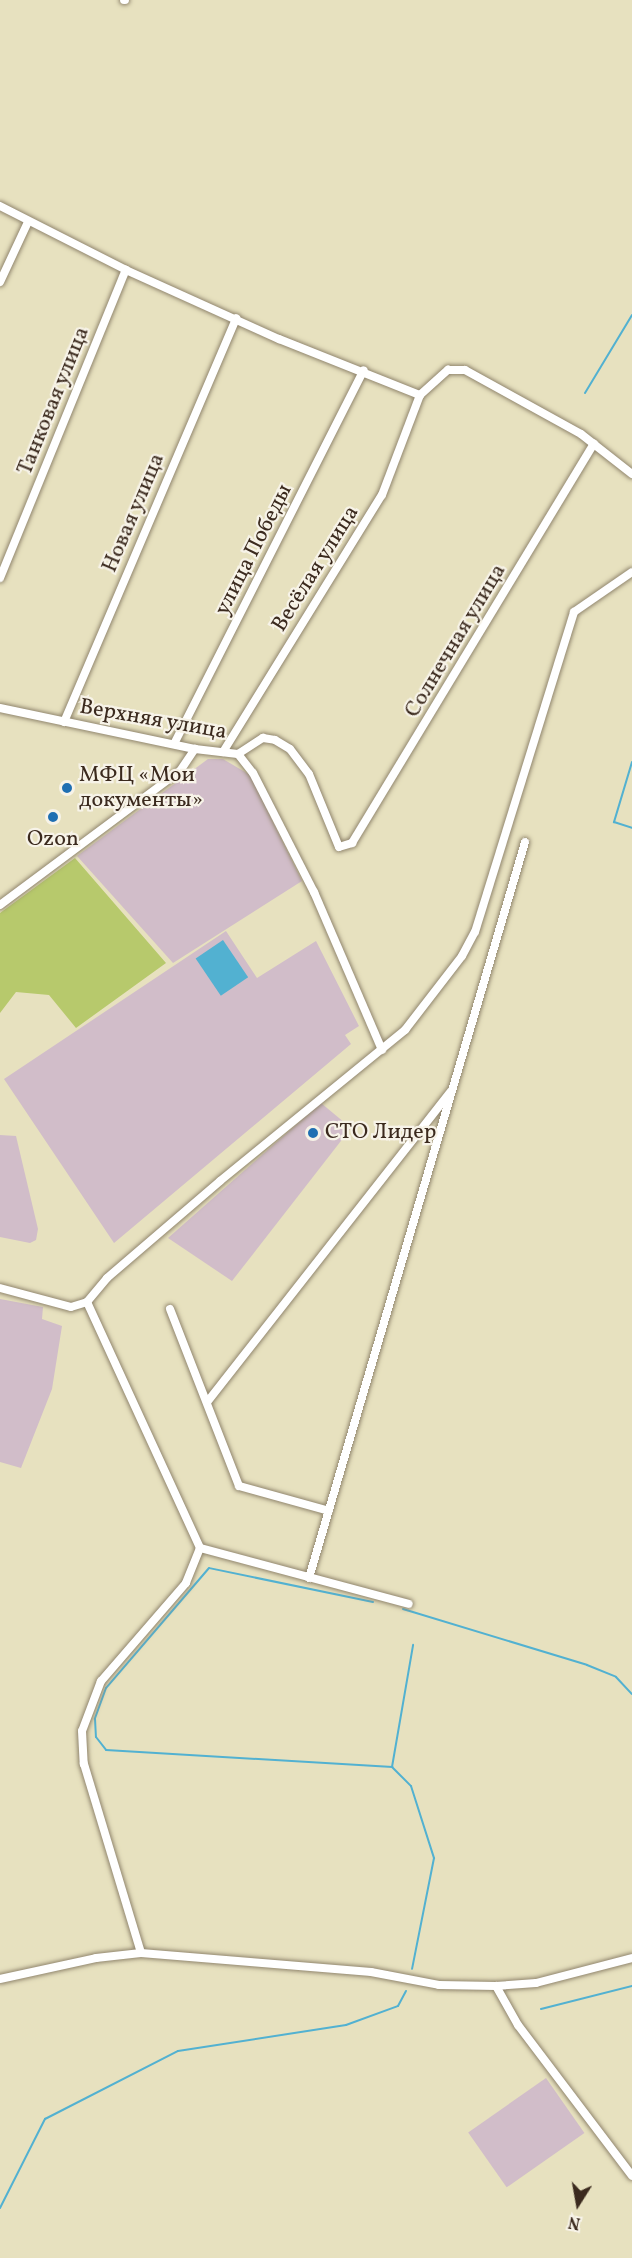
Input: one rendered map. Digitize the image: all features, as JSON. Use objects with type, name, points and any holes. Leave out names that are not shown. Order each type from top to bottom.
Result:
[{"type":"street","points":[[0,207],[126,270],[420,395],[448,370],[465,370],[594,444],[632,474]]},
{"type":"street","points":[[0,282],[28,222]]},
{"type":"street","name":"Танковая улица","points":[[0,578],[126,270]]},
{"type":"street","name":"Новая улица","points":[[64,722],[236,318]]},
{"type":"street","name":"улица Победы","points":[[174,744],[364,370]]},
{"type":"street","name":"Весёлая улица","points":[[224,752],[382,495],[420,395]]},
{"type":"street","name":"Солнечная улица","points":[[339,847],[357,838],[594,444]]},
{"type":"street","points":[[0,1288],[71,1307],[87,1302],[107,1278],[254,1152],[405,1030],[462,956],[475,932],[574,612],[632,572]]},
{"type":"street","name":"Верхняя улица","points":[[0,708],[195,749],[238,754],[263,738],[275,740],[290,749],[309,774],[339,847]]},
{"type":"street","points":[[0,905],[180,771],[195,749]]},
{"type":"street","points":[[238,754],[253,772],[314,892],[382,1050]]},
{"type":"street","points":[[309,1578],[525,842]]},
{"type":"street","points":[[208,1401],[454,1087]]},
{"type":"street","points":[[87,1302],[200,1548],[186,1583],[101,1681],[82,1731],[84,1764],[141,1953]]},
{"type":"street","points":[[170,1309],[208,1401],[239,1486],[329,1511]]},
{"type":"street","points":[[200,1548],[409,1604]]},
{"type":"street","points":[[0,1979],[96,1958],[141,1953],[371,1972],[439,1985],[496,1986],[536,1983],[632,1958]]},
{"type":"street","points":[[496,1986],[518,2025],[632,2176]]},
{"type":"shaded area","points":[[208,759],[223,759],[250,775],[302,881],[173,963],[77,856]]},
{"type":"shaded area","points":[[226,931],[257,978],[316,941],[359,1026],[345,1035],[351,1044],[114,1243],[4,1079]]},
{"type":"shaded area","points":[[321,1103],[351,1128],[232,1281],[168,1238]]},
{"type":"shaded area","points":[[0,1135],[16,1136],[38,1229],[36,1240],[30,1243],[0,1237]]},
{"type":"shaded area","points":[[0,1299],[43,1307],[42,1319],[62,1326],[52,1389],[21,1468],[0,1462]]},
{"type":"shaded area","points":[[546,2078],[584,2133],[507,2187],[468,2132]]},
{"type":"green space","points":[[75,858],[166,963],[76,1028],[49,995],[16,992],[0,1013],[0,913]]},
{"type":"water","points":[[223,940],[248,977],[221,996],[196,958]]},
{"type":"waterway","points":[[585,393],[632,315]]},
{"type":"waterway","points":[[632,762],[614,822],[632,828]]},
{"type":"waterway","points":[[373,1602],[209,1568],[106,1688],[95,1719],[96,1737],[106,1750],[392,1767],[411,1786],[434,1858],[412,1969]]},
{"type":"waterway","points":[[403,1609],[587,1665],[616,1677],[632,1694]]},
{"type":"waterway","points":[[392,1767],[413,1645]]},
{"type":"waterway","points":[[541,2009],[632,1986]]},
{"type":"waterway","points":[[0,2208],[45,2119],[178,2051],[346,2025],[398,2006],[406,1991]]},
{"type":"place","name":"МФЦ «Мои документы»","points":[[67,788]]},
{"type":"place","name":"Ozon","points":[[53,817]]},
{"type":"place","name":"СТО Лидер","points":[[313,1133]]}]
